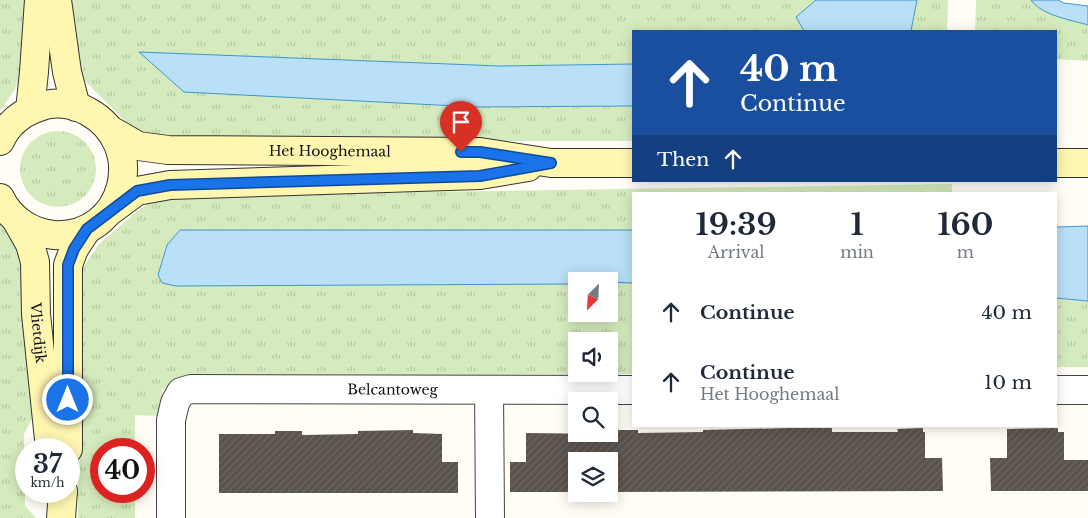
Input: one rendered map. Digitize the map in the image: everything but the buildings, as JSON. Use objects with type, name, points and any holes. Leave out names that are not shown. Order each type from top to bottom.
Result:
[{"type":"street","points":[[30,110],[39,0]]},
{"type":"street","points":[[57,0],[68,72],[76,107]]},
{"type":"street","points":[[0,141],[4,132],[15,119],[30,110],[45,105],[61,104],[76,107],[99,117],[112,131],[121,149],[124,167],[122,188],[110,210]]},
{"type":"street","name":"Het Hooghemaal","points":[[112,131],[138,146],[168,150],[480,152],[551,163],[632,163]]},
{"type":"street","name":"Het Hooghemaal","points":[[87,229],[137,191],[170,185],[480,176],[551,163]]},
{"type":"street","points":[[1057,163],[1088,163]]},
{"type":"street","points":[[0,198],[4,206],[17,220],[36,231],[54,235],[72,234],[87,229]]},
{"type":"street","name":"Vlietdijk","points":[[17,220],[30,244],[35,262],[36,314],[49,438]]},
{"type":"street","name":"Vlietdijk","points":[[68,438],[68,265],[74,249],[87,229]]},
{"type":"street","name":"Belcantoweg","points":[[171,518],[171,420],[174,403],[181,392],[191,389],[632,390]]},
{"type":"street","points":[[489,390],[490,518]]},
{"type":"street","points":[[1057,390],[1088,390]]},
{"type":"green space","points":[[0,0],[27,0],[26,58],[15,89],[0,111]]},
{"type":"green space","points":[[68,0],[816,0],[796,17],[803,30],[632,30],[632,64],[500,66],[140,53],[476,107],[632,106],[632,141],[161,141],[144,135],[128,124],[80,76]]},
{"type":"green space","points":[[917,0],[948,0],[947,30],[911,30]]},
{"type":"green space","points":[[976,0],[1031,0],[1042,10],[1088,25],[1088,61],[1057,59],[1057,30],[975,30]]},
{"type":"green space","points":[[66,131],[79,137],[90,148],[96,161],[94,184],[79,201],[66,207],[50,207],[37,201],[22,184],[20,161],[26,148],[43,133]]},
{"type":"green space","points":[[952,184],[952,192],[632,192],[632,374],[618,374],[618,332],[568,332],[568,374],[183,377],[163,389],[158,416],[135,415],[135,438],[90,438],[90,503],[135,503],[135,518],[78,518],[78,503],[80,503],[80,438],[78,438],[78,275],[98,245],[135,213],[159,196]]},
{"type":"green space","points":[[0,223],[14,240],[22,263],[38,408],[24,434],[24,438],[15,438],[15,503],[25,503],[25,506],[36,518],[0,518]]},
{"type":"green space","points":[[1057,298],[1088,301],[1088,367],[1057,367]]},
{"type":"water","points":[[816,0],[917,0],[911,30],[803,30],[796,17]]},
{"type":"water","points":[[1031,0],[1058,0],[1064,3],[1088,6],[1088,25],[1042,10]]},
{"type":"water","points":[[139,52],[500,66],[632,64],[632,106],[476,107],[184,92]]},
{"type":"water","points":[[1088,226],[1088,301],[1057,298],[1057,227]]},
{"type":"water","points":[[180,230],[632,230],[632,283],[618,282],[618,272],[568,272],[568,284],[176,286],[162,283],[158,275],[167,245]]},
{"type":"route","points":[[68,400],[68,265],[74,249],[87,229],[137,191],[170,185],[480,176],[551,163],[480,152],[461,152]]}]
